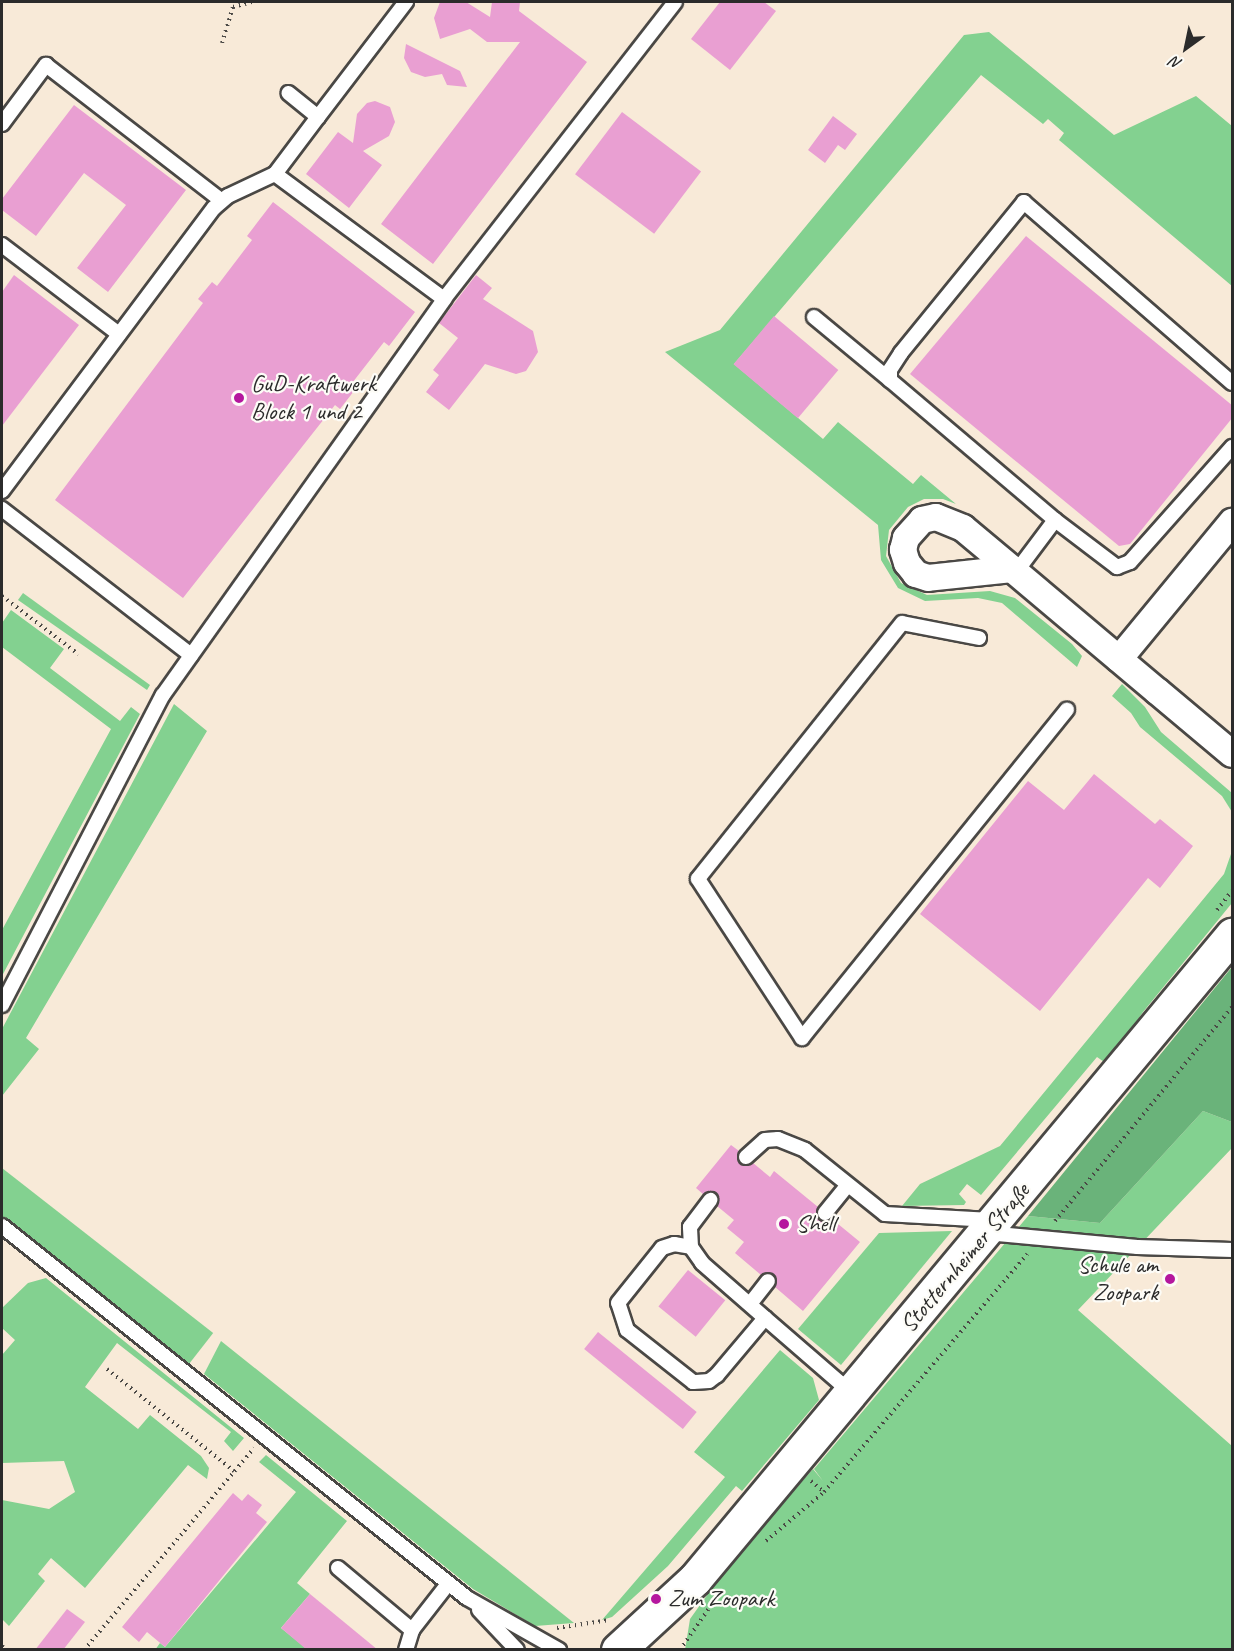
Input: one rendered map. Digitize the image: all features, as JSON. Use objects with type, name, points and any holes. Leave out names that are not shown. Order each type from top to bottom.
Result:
[{"type":"main road","name":"Stotternheimer Straße","points":[[708,1586],[853,1394],[1233,935]]},
{"type":"main road","points":[[618,1634],[708,1586]]},
{"type":"main road","points":[[655,1650],[708,1586]]},
{"type":"street","points":[[1119,659],[1233,522]]},
{"type":"street","points":[[1014,570],[1233,754]]},
{"type":"lane","points":[[2,491],[222,201],[275,174],[406,2]]},
{"type":"lane","points":[[2,1005],[163,695],[444,299],[675,2]]},
{"type":"lane","points":[[2,124],[46,65],[222,201]]},
{"type":"lane","points":[[288,93],[318,117]]},
{"type":"lane","points":[[275,174],[444,299]]},
{"type":"lane","points":[[890,380],[890,370],[901,353],[1024,202],[1233,383]]},
{"type":"lane","points":[[2,245],[119,334]]},
{"type":"lane","points":[[814,316],[1105,562],[1117,567],[1130,562],[1233,447]]},
{"type":"lane","points":[[2,509],[191,655]]},
{"type":"lane","points":[[1014,570],[1055,520]]},
{"type":"lane","points":[[979,638],[903,623],[698,879],[802,1038],[1067,709]]},
{"type":"lane","points":[[746,1157],[765,1140],[778,1139],[805,1150],[877,1210],[896,1216],[1137,1247],[1233,1250]]},
{"type":"lane","points":[[825,1213],[847,1186]]},
{"type":"lane","points":[[710,1200],[690,1227],[691,1246],[702,1263],[853,1394]]},
{"type":"lane","points":[[2,1226],[448,1584],[467,1598],[559,1650]]},
{"type":"lane","points":[[691,1246],[674,1244],[662,1248],[621,1295],[618,1312],[627,1330],[683,1378],[701,1383],[717,1375],[765,1317]]},
{"type":"lane","points":[[750,1304],[768,1281]]},
{"type":"lane","points":[[338,1568],[412,1630]]},
{"type":"lane","points":[[406,1650],[412,1630],[448,1584]]},
{"type":"lane","points":[[467,1598],[517,1650]]},
{"type":"path","points":[[222,43],[232,7],[252,2]]},
{"type":"path","points":[[2,596],[78,654]]},
{"type":"path","points":[[762,1544],[824,1492],[1233,1007]]},
{"type":"path","points":[[107,1369],[234,1471]]},
{"type":"path","points":[[84,1650],[255,1446]]},
{"type":"path","points":[[680,1650],[708,1586]]},
{"type":"path","points":[[554,1629],[618,1634]]},
{"type":"path","points":[[2,1646],[6,1650]]},
{"type":"green space","points":[[989,32],[1114,135],[1196,96],[1232,126],[1232,286],[1059,140],[1064,133],[1048,119],[1043,124],[981,75],[734,364],[823,439],[838,422],[913,484],[921,475],[956,504],[943,499],[924,499],[908,507],[889,530],[886,556],[901,583],[927,595],[990,591],[1015,598],[1072,644],[1082,656],[1077,667],[1002,603],[978,598],[925,601],[898,588],[881,560],[878,525],[665,352],[720,330],[964,35]]},
{"type":"green space","points":[[23,593],[150,685],[147,690],[18,600]]},
{"type":"green space","points":[[11,610],[64,649],[50,668],[120,721],[131,707],[140,714],[2,976],[2,930],[111,729],[2,647],[2,623]]},
{"type":"green space","points":[[1122,684],[1145,707],[1161,732],[1232,793],[1232,812],[1222,796],[1140,727],[1131,713],[1112,696]]},
{"type":"green space","points":[[174,704],[207,731],[26,1038],[39,1049],[2,1096],[2,1029]]},
{"type":"green space","points":[[1232,851],[1232,903],[1143,1012],[1107,1064],[1097,1057],[981,1195],[967,1184],[959,1194],[966,1202],[964,1205],[902,1206],[920,1184],[1000,1146],[1224,874]]},
{"type":"green space","points":[[1232,967],[1232,1122],[1203,1111],[1100,1223],[1028,1216]]},
{"type":"green space","points":[[1203,1111],[1232,1122],[1232,1148],[1078,1310],[1232,1446],[1232,1649],[685,1650],[690,1619],[735,1556],[813,1469],[823,1481],[814,1469],[1028,1216],[1100,1223]]},
{"type":"green space","points":[[2,1168],[213,1333],[185,1368],[2,1225]]},
{"type":"green space","points":[[952,1231],[841,1365],[798,1329],[879,1233]]},
{"type":"green space","points":[[46,1278],[244,1438],[233,1451],[224,1441],[231,1432],[117,1343],[85,1387],[138,1429],[150,1415],[201,1456],[209,1468],[207,1479],[188,1465],[85,1588],[51,1558],[38,1574],[45,1581],[9,1626],[2,1619],[2,1500],[49,1509],[75,1492],[64,1461],[2,1463],[2,1355],[15,1340],[2,1328],[2,1308],[28,1283]]},
{"type":"green space","points":[[221,1341],[574,1623],[535,1626],[473,1589],[204,1374]]},
{"type":"green space","points":[[780,1350],[813,1378],[819,1400],[742,1491],[736,1486],[668,1566],[612,1617],[602,1620],[725,1477],[694,1452]]},
{"type":"green space","points":[[266,1455],[347,1521],[297,1583],[310,1594],[281,1628],[307,1649],[155,1650],[160,1643],[165,1647],[296,1492],[259,1462]]},
{"type":"building","points":[[440,2],[466,2],[490,17],[492,2],[520,2],[519,11],[587,62],[433,264],[381,224],[520,42],[487,42],[470,29],[440,39],[434,18]]},
{"type":"building","points":[[720,2],[764,2],[776,11],[730,70],[691,39]]},
{"type":"building","points":[[406,44],[460,71],[467,87],[447,85],[442,74],[425,77],[411,72],[404,58]]},
{"type":"building","points":[[375,101],[390,107],[395,122],[389,136],[363,151],[382,165],[349,208],[306,174],[338,132],[353,143],[357,114],[367,103]]},
{"type":"building","points":[[74,105],[186,190],[108,292],[77,268],[126,205],[84,173],[36,236],[2,210],[2,199]]},
{"type":"building","points":[[622,112],[701,172],[654,234],[575,174]]},
{"type":"building","points":[[833,116],[857,134],[845,150],[838,145],[825,163],[808,150]]},
{"type":"building","name":"GuD-Kraftwerk Block 1 und 2","points":[[273,202],[415,312],[389,346],[384,342],[349,387],[354,391],[340,409],[335,405],[183,598],[55,500],[203,303],[198,299],[212,282],[217,286],[252,240],[247,236]]},
{"type":"building","points":[[1026,236],[1233,406],[1233,417],[1130,544],[1119,546],[910,374]]},
{"type":"building","points":[[14,275],[79,325],[2,426],[2,292]]},
{"type":"building","points":[[476,275],[492,288],[483,299],[533,331],[538,352],[526,371],[516,374],[485,364],[449,410],[426,392],[439,375],[433,370],[458,338],[439,323]]},
{"type":"building","points":[[774,316],[838,370],[798,418],[734,364]]},
{"type":"building","points":[[1094,774],[1155,824],[1160,819],[1193,846],[1160,888],[1148,878],[1040,1011],[920,914],[1028,781],[1064,810]]},
{"type":"building","name":"Shell","points":[[731,1145],[739,1151],[740,1163],[753,1163],[770,1177],[774,1171],[818,1207],[819,1220],[832,1219],[860,1242],[803,1311],[775,1287],[774,1274],[761,1275],[735,1253],[744,1242],[727,1228],[734,1220],[717,1206],[716,1193],[703,1194],[696,1188]]},
{"type":"building","points":[[688,1270],[725,1300],[696,1337],[658,1307]]},
{"type":"building","points":[[598,1332],[697,1412],[683,1429],[584,1349]]},
{"type":"building","points":[[233,1493],[242,1501],[248,1494],[262,1505],[256,1513],[267,1522],[165,1647],[147,1632],[139,1642],[122,1627]]},
{"type":"building","points":[[310,1594],[378,1650],[307,1650],[281,1628]]},
{"type":"building","points":[[67,1609],[85,1622],[63,1650],[35,1650]]},
{"type":"place","name":"GuD-Kraftwerk Block 1 und 2","points":[[239,398]]},
{"type":"place","name":"Shell","points":[[784,1224]]},
{"type":"place","name":"Schule am Zoopark","points":[[1170,1279]]},
{"type":"place","name":"Zum Zoopark","points":[[656,1599]]}]
